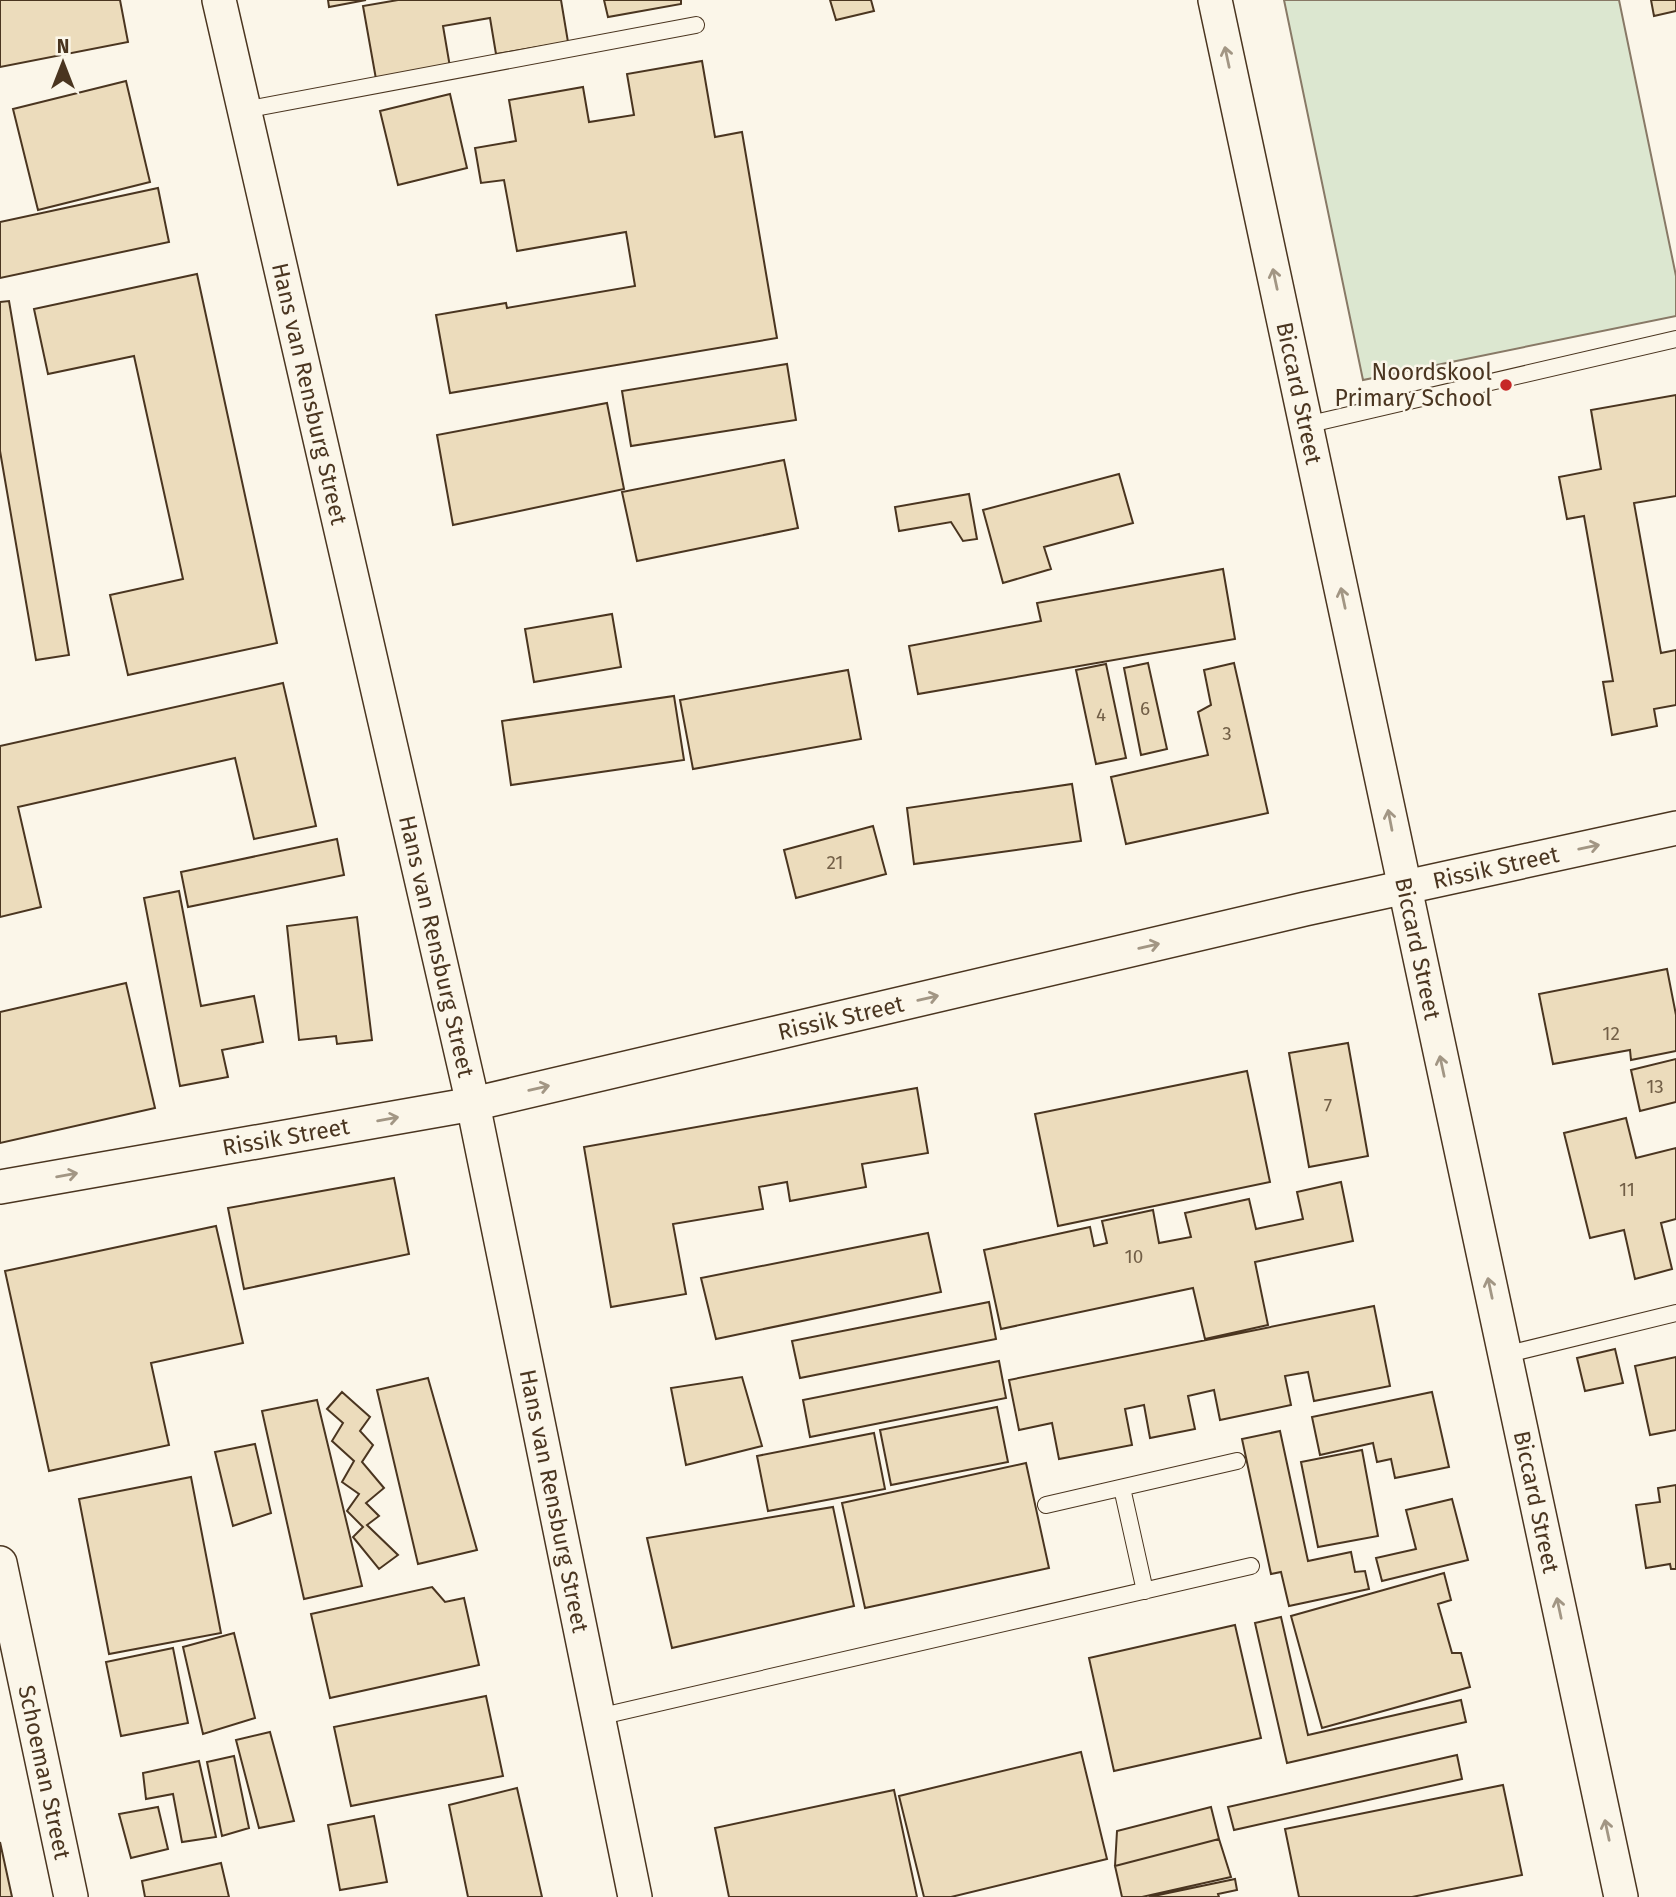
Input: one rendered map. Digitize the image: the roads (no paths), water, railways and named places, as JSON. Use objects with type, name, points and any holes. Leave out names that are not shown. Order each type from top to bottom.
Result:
[{"type":"street","name":"Hans van Rensburg Street","points":[[219,0],[472,1104],[635,1897]]},
{"type":"street","name":"Biccard Street","points":[[1215,0],[1621,1897]]},
{"type":"street","name":"Rissik Street","points":[[0,1187],[472,1104],[1403,887],[1676,828]]},
{"type":"street","name":"Schoeman Street","points":[[0,1563],[71,1897]]},
{"type":"lane","points":[[244,110],[696,25]]},
{"type":"lane","points":[[1306,425],[1676,340]]},
{"type":"lane","points":[[1504,1355],[1676,1313]]},
{"type":"lane","points":[[1046,1506],[1237,1461]]},
{"type":"lane","points":[[1122,1488],[1145,1591]]},
{"type":"lane","points":[[598,1717],[1251,1566]]},
{"type":"place","name":"Noordskool Primary School","points":[[1506,385]]}]
